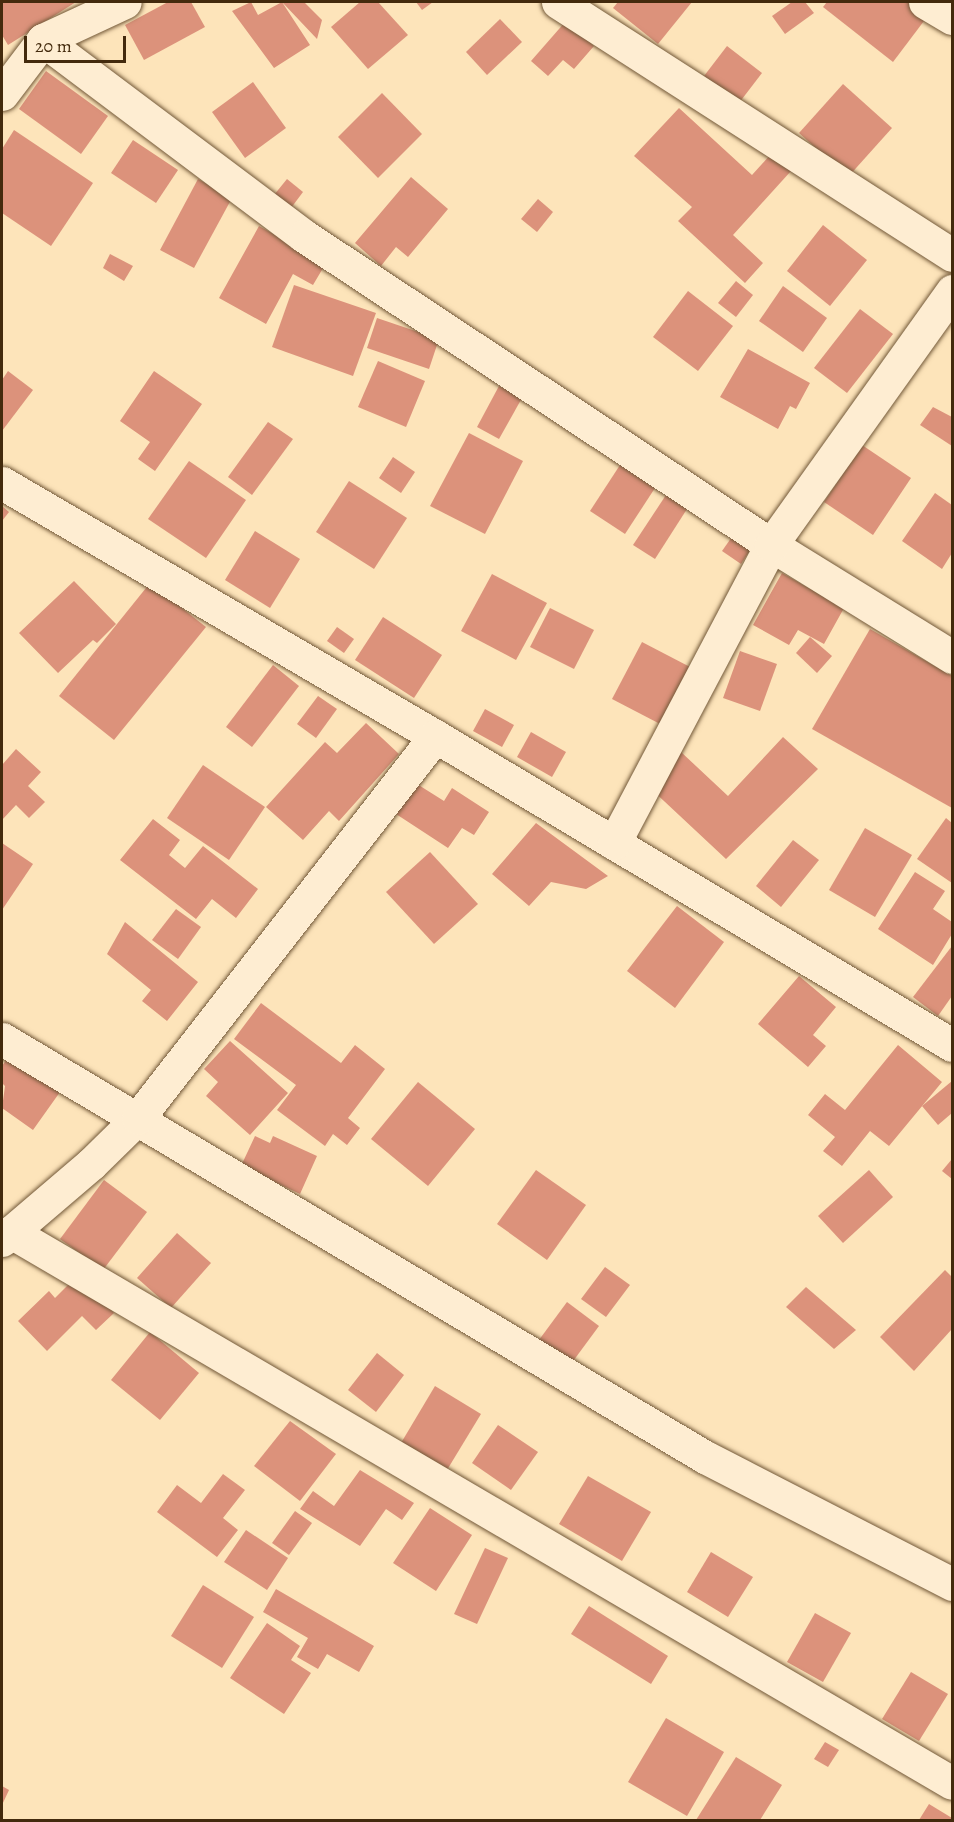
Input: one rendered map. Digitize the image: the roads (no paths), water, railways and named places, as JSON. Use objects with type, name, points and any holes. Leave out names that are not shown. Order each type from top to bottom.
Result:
[{"type":"street","points":[[2,94],[43,40],[125,2]]},
{"type":"street","points":[[558,2],[952,255]]},
{"type":"street","points":[[926,2],[952,18]]},
{"type":"street","points":[[43,40],[304,236],[771,545],[952,657]]},
{"type":"street","points":[[614,843],[771,545],[952,291]]},
{"type":"street","points":[[2,483],[435,736],[952,1045]]},
{"type":"street","points":[[435,736],[138,1118],[91,1164],[6,1236],[952,1783]]},
{"type":"street","points":[[2,1039],[705,1457],[952,1584]]}]
